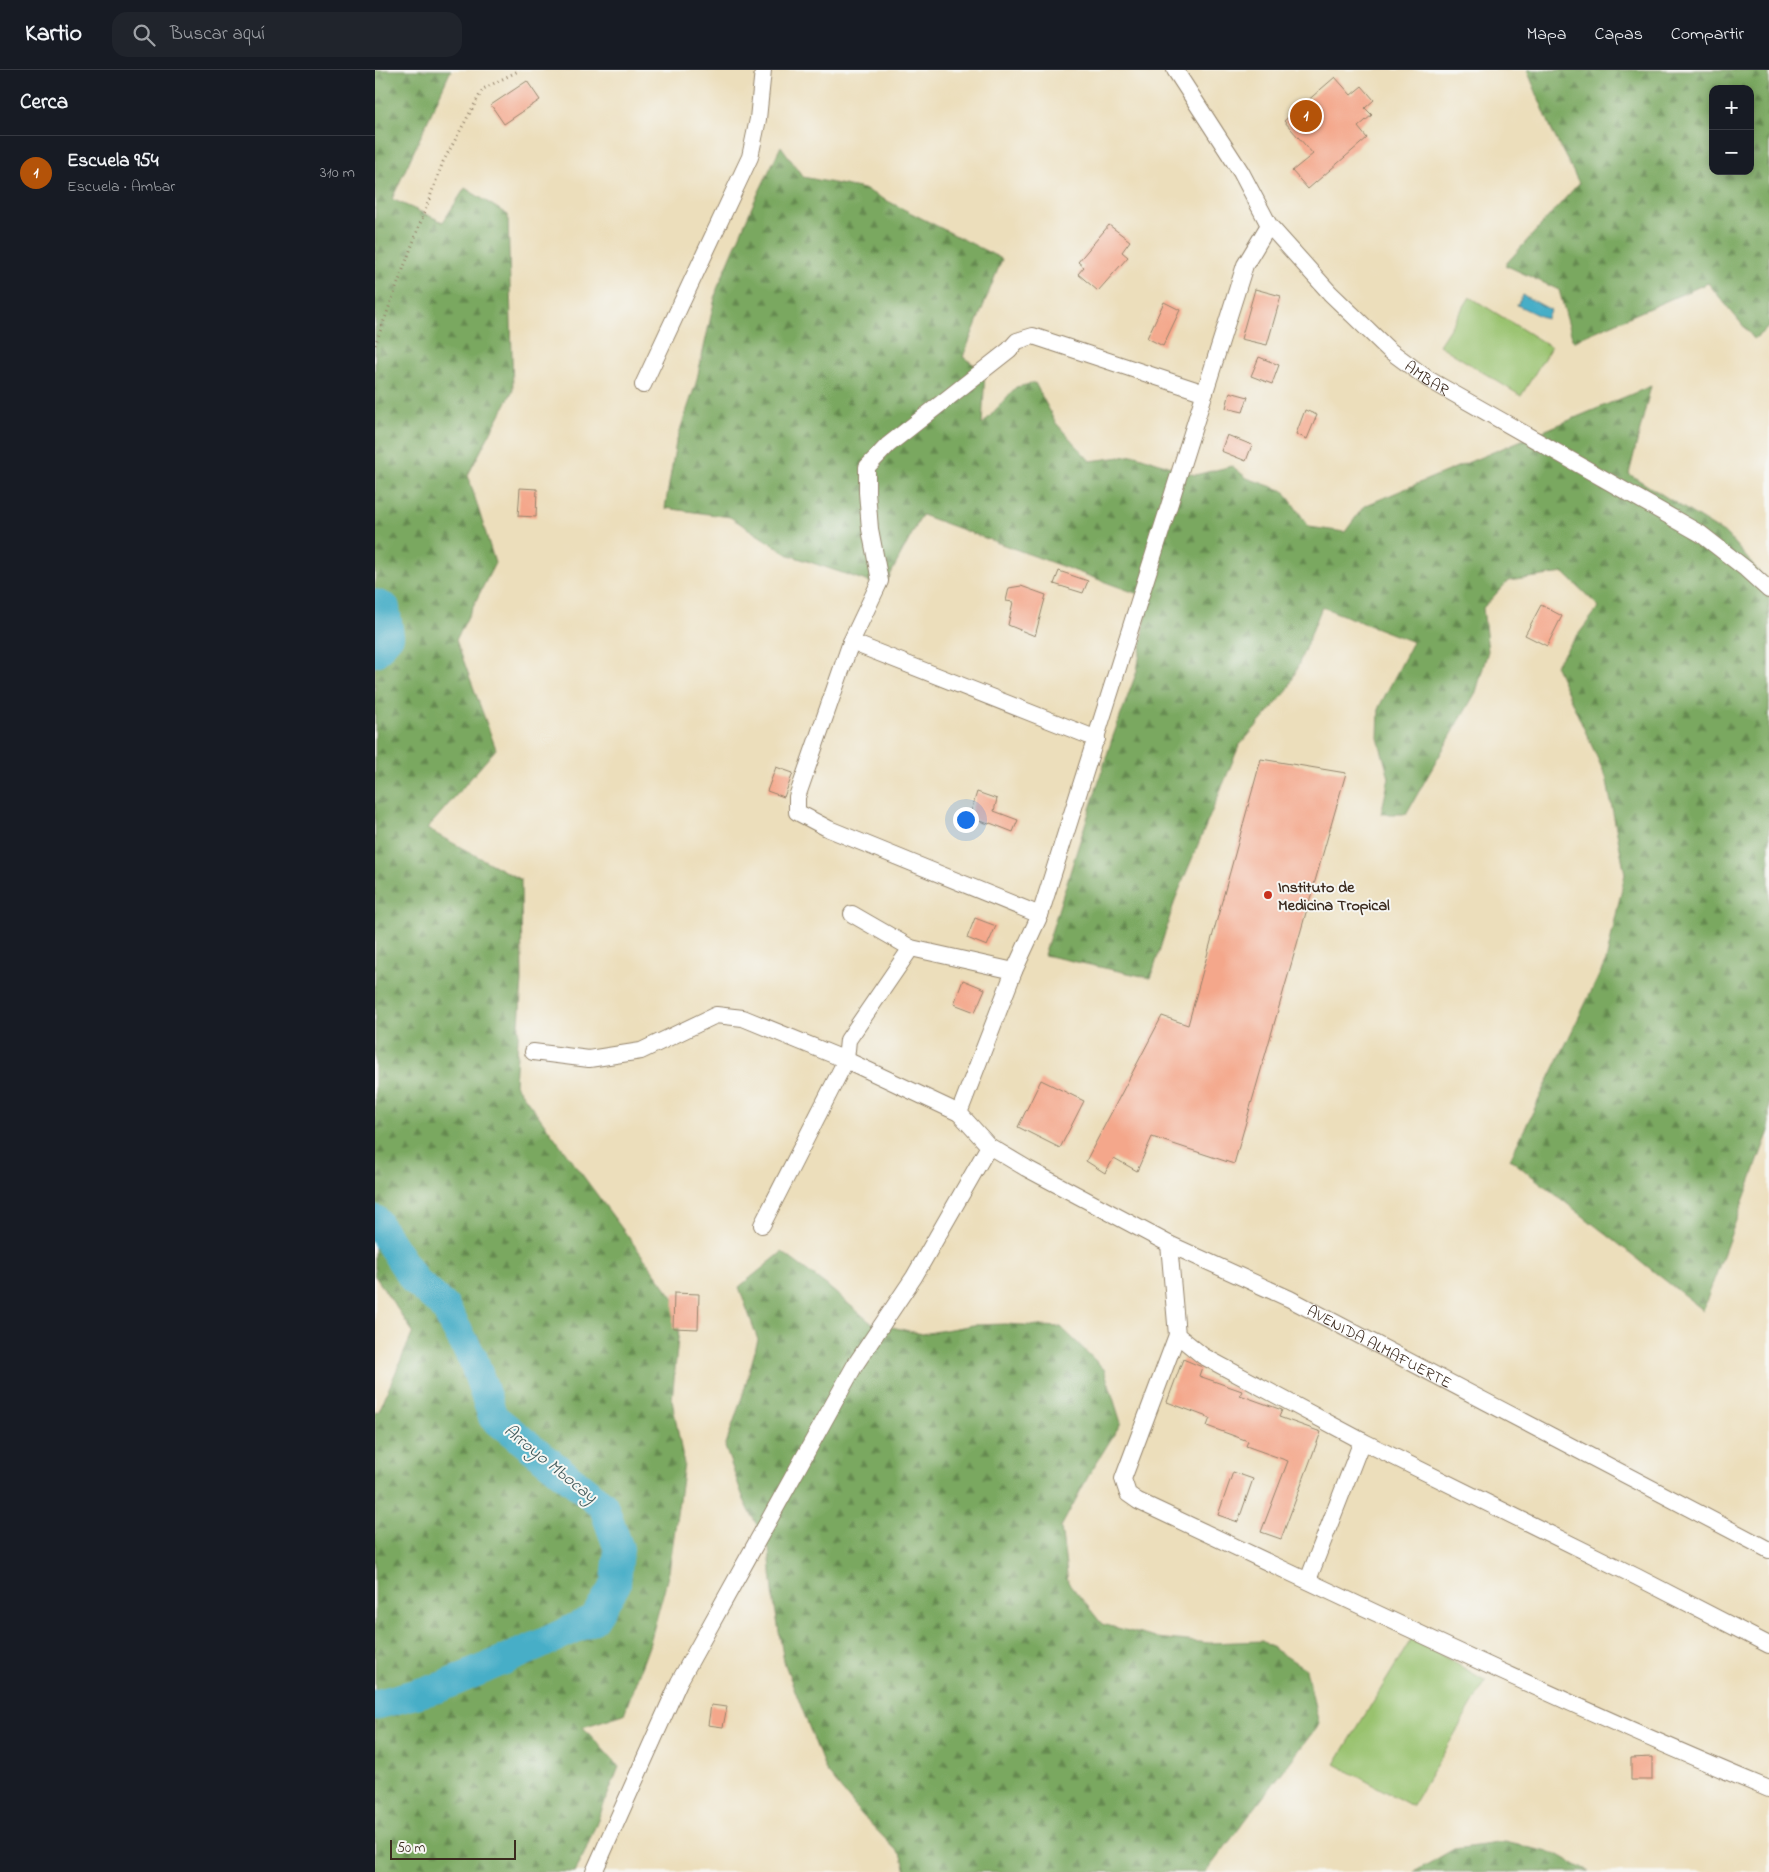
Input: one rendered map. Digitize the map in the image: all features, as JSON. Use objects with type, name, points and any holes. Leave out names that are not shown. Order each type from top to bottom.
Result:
[{"type":"street","points":[[643,385],[750,157],[758,119],[763,70]]},
{"type":"street","name":"AMBAR","points":[[1175,70],[1241,172],[1269,225],[1330,293],[1389,350],[1427,379],[1701,534],[1746,569],[1769,590]]},
{"type":"street","points":[[533,1052],[589,1059],[641,1050],[716,1015],[743,1018],[846,1060],[959,1114],[1014,971],[1040,915],[1245,265],[1269,225]]},
{"type":"street","points":[[1040,915],[829,829],[797,812],[797,797],[851,642],[880,581],[870,529],[867,468],[888,445],[1001,356],[1017,341],[1033,336],[1205,393]]},
{"type":"street","points":[[851,642],[1097,739]]},
{"type":"street","points":[[852,914],[911,948],[1014,971]]},
{"type":"street","points":[[763,1225],[846,1060],[848,1040],[911,948]]},
{"type":"street","name":"AVENIDA ALMAFUERTE","points":[[959,1114],[989,1146],[1025,1168],[1169,1244],[1290,1300],[1769,1550]]},
{"type":"street","points":[[595,1872],[679,1682],[855,1365],[914,1277],[989,1146]]},
{"type":"street","points":[[1169,1244],[1177,1335],[1123,1479],[1128,1494],[1138,1501],[1590,1711],[1769,1789]]},
{"type":"street","points":[[1177,1335],[1203,1356],[1362,1441],[1637,1577],[1769,1645]]},
{"type":"street","points":[[1308,1580],[1362,1441]]},
{"type":"path","points":[[375,345],[443,162],[483,89],[520,70]]},
{"type":"green space","points":[[375,70],[451,70],[392,199],[443,222],[465,188],[508,215],[513,390],[468,475],[495,563],[456,640],[496,749],[427,829],[521,880],[522,981],[515,1084],[681,1308],[672,1400],[684,1464],[669,1572],[649,1646],[624,1714],[583,1727],[619,1767],[584,1854],[574,1872],[375,1872],[375,1412],[379,1411],[413,1332],[375,1276]]},
{"type":"green space","points":[[1527,70],[1769,70],[1769,327],[1754,339],[1708,283],[1573,341],[1559,290],[1505,265],[1579,183],[1553,133]]},
{"type":"green space","points":[[781,146],[803,177],[864,189],[1002,259],[963,357],[985,372],[982,425],[1016,387],[1035,383],[1056,423],[1090,461],[1136,455],[1195,475],[1232,466],[1247,478],[1284,491],[1309,527],[1345,532],[1364,506],[1651,386],[1629,474],[1727,535],[1769,583],[1769,1131],[1703,1310],[1510,1159],[1606,961],[1625,874],[1606,777],[1555,665],[1599,607],[1564,573],[1508,581],[1483,608],[1488,651],[1476,692],[1406,814],[1381,814],[1389,778],[1378,738],[1379,707],[1413,642],[1322,607],[1288,690],[1239,746],[1175,900],[1151,978],[1044,955],[1112,739],[1137,671],[1149,598],[922,515],[884,587],[789,555],[730,517],[665,508],[676,442],[696,383],[717,289],[754,202]]},
{"type":"green space","points":[[1470,297],[1551,347],[1521,396],[1439,345]]},
{"type":"green space","points":[[782,1252],[825,1284],[870,1322],[922,1334],[973,1325],[1005,1324],[1061,1327],[1104,1369],[1121,1423],[1090,1473],[1061,1527],[1068,1582],[1102,1624],[1156,1638],[1209,1643],[1262,1641],[1306,1669],[1319,1724],[1206,1872],[906,1872],[902,1856],[862,1815],[826,1771],[784,1662],[774,1602],[769,1549],[744,1500],[725,1447],[743,1394],[758,1340],[739,1287]]},
{"type":"green space","points":[[1412,1638],[1486,1681],[1412,1806],[1335,1764]]},
{"type":"green space","points":[[1505,1842],[1557,1854],[1589,1872],[1414,1872],[1454,1849]]},
{"type":"water","points":[[1523,295],[1551,310],[1546,319],[1517,305]]},
{"type":"building","points":[[1335,77],[1351,95],[1362,86],[1374,100],[1365,108],[1372,115],[1358,127],[1367,138],[1308,189],[1292,171],[1313,154],[1284,121]]},
{"type":"building","points":[[527,81],[540,100],[504,124],[491,105]]},
{"type":"building","points":[[1109,225],[1130,241],[1122,252],[1128,257],[1098,291],[1078,274],[1084,267],[1078,262]]},
{"type":"building","points":[[1255,289],[1281,296],[1267,345],[1241,339]]},
{"type":"building","points":[[1164,302],[1180,310],[1163,346],[1147,338]]},
{"type":"building","points":[[1259,357],[1279,365],[1272,384],[1251,376]]},
{"type":"building","points":[[1230,392],[1248,397],[1243,412],[1226,408]]},
{"type":"building","points":[[1305,410],[1317,415],[1307,439],[1296,434]]},
{"type":"building","points":[[1227,435],[1252,445],[1246,461],[1221,451]]},
{"type":"building","points":[[520,488],[537,489],[536,517],[518,516]]},
{"type":"building","points":[[1059,571],[1088,581],[1083,593],[1054,584]]},
{"type":"building","points":[[1021,586],[1046,595],[1035,636],[1008,625],[1013,602],[1006,601],[1009,588]]},
{"type":"building","points":[[1541,605],[1562,616],[1547,646],[1525,635]]},
{"type":"building","name":"Instituto de Medicina Tropical","points":[[1261,759],[1346,773],[1234,1164],[1152,1137],[1137,1171],[1114,1158],[1105,1173],[1086,1161],[1162,1016],[1188,1025]]},
{"type":"building","points":[[776,767],[793,773],[784,797],[767,791]]},
{"type":"building","points":[[977,792],[997,799],[994,811],[1018,820],[1013,832],[990,823],[969,818]]},
{"type":"building","points":[[975,918],[996,926],[987,946],[967,938]]},
{"type":"building","points":[[963,980],[985,989],[975,1012],[954,1004]]},
{"type":"building","points":[[1041,1080],[1084,1101],[1060,1148],[1018,1127]]},
{"type":"building","points":[[674,1293],[699,1294],[698,1329],[673,1328]]},
{"type":"building","points":[[1183,1359],[1202,1367],[1199,1376],[1242,1391],[1240,1395],[1282,1410],[1279,1417],[1321,1432],[1281,1539],[1261,1532],[1288,1461],[1246,1446],[1248,1441],[1207,1426],[1210,1418],[1167,1402]]},
{"type":"building","points":[[1233,1472],[1253,1479],[1238,1522],[1218,1515]]},
{"type":"building","points":[[711,1705],[727,1707],[723,1727],[708,1725]]},
{"type":"building","points":[[1652,1757],[1652,1780],[1631,1780],[1631,1758]]},
{"type":"waterway","name":"Arroyo Mbocay","points":[[375,604],[385,608],[389,636],[375,652]]},
{"type":"waterway","name":"Arroyo Mbocay","points":[[375,1220],[415,1281],[444,1306],[473,1359],[493,1417],[603,1505],[619,1549],[616,1584],[594,1619],[537,1646],[441,1687],[375,1705]]},
{"type":"place","name":"Escuela 954","points":[[1306,116]]},
{"type":"place","name":"Instituto de Medicina Tropical","points":[[1268,895]]}]
